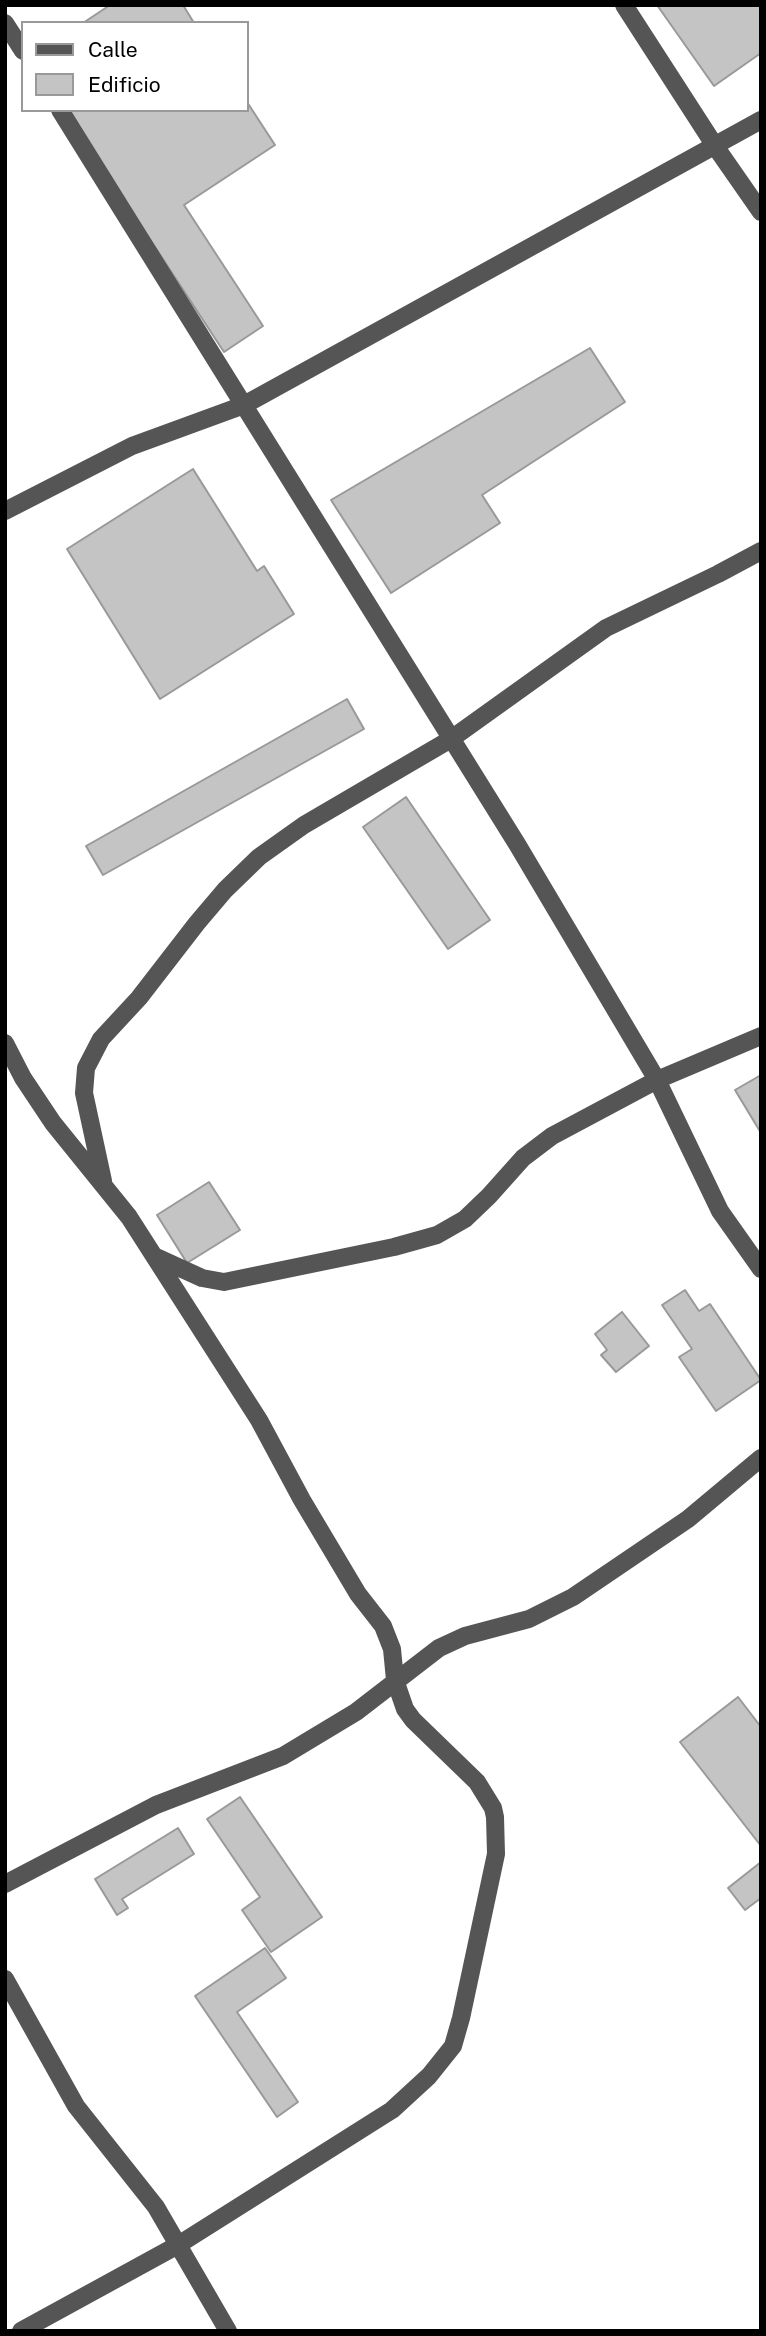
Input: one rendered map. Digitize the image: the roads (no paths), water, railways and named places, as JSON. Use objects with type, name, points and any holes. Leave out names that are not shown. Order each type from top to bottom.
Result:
[{"type":"street","points":[[624,5],[761,212]]},
{"type":"street","points":[[5,23],[21,48]]},
{"type":"street","points":[[61,112],[517,844],[657,1080],[720,1211],[761,1269]]},
{"type":"street","points":[[5,510],[132,446],[244,405],[761,120]]},
{"type":"street","points":[[104,1185],[83,1093],[86,1068],[101,1039],[139,998],[211,906],[260,857],[304,825],[451,739],[606,628],[761,551]]},
{"type":"street","points":[[156,1257],[202,1278],[224,1282],[394,1247],[437,1235],[465,1219],[523,1158],[552,1136],[657,1080],[761,1036]]},
{"type":"street","points":[[5,1043],[23,1078],[54,1123],[130,1217],[259,1420],[302,1500],[358,1594],[383,1626],[392,1649],[396,1680],[405,1709],[413,1720],[478,1782],[493,1808],[496,1854],[453,2046],[429,2076],[392,2110],[178,2245],[21,2331]]},
{"type":"street","points":[[5,1884],[156,1805],[283,1756],[356,1712],[439,1648],[465,1636],[529,1619],[573,1597],[688,1519],[761,1458]]},
{"type":"street","points":[[5,1979],[76,2106],[156,2207],[228,2331]]}]
